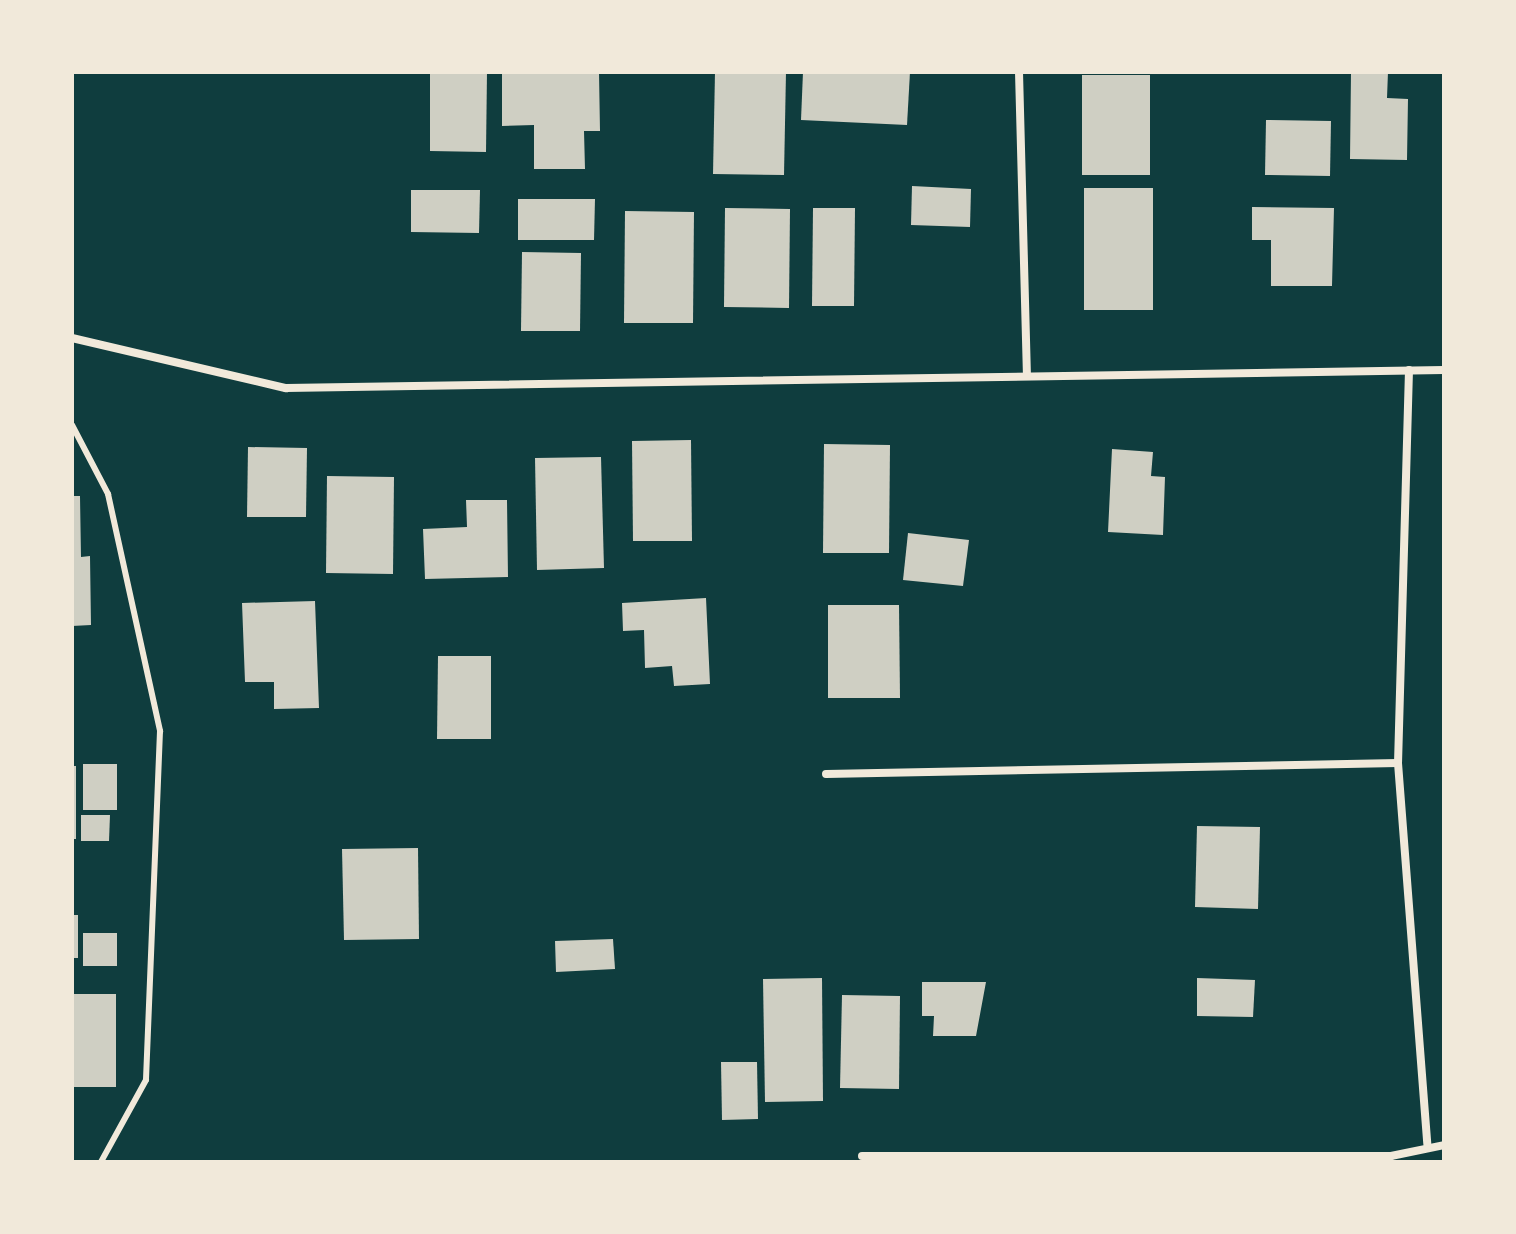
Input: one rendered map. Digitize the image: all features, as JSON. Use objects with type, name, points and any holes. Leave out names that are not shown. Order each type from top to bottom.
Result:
[{"type":"street","points":[[1019,72],[1027,374]]},
{"type":"street","points":[[72,338],[286,388],[1027,374],[1444,370]]},
{"type":"street","points":[[1409,370],[1398,763],[1427,1144]]},
{"type":"street","points":[[826,774],[1398,763]]},
{"type":"street","points":[[862,1156],[1391,1156],[1427,1144],[1444,1145]]},
{"type":"lane","points":[[72,425],[108,494],[160,731],[146,1080],[101,1162]]},
{"type":"building","points":[[430,72],[487,72],[486,152],[430,151]]},
{"type":"building","points":[[502,72],[599,72],[600,131],[584,131],[585,169],[534,169],[534,125],[502,126]]},
{"type":"building","points":[[715,72],[786,72],[784,175],[713,174]]},
{"type":"building","points":[[803,72],[910,72],[907,125],[801,120]]},
{"type":"building","points":[[1351,72],[1388,72],[1387,98],[1408,99],[1407,160],[1350,159]]},
{"type":"building","points":[[1082,75],[1150,75],[1150,175],[1082,175]]},
{"type":"building","points":[[1266,120],[1331,121],[1330,176],[1265,175]]},
{"type":"building","points":[[912,186],[971,189],[970,227],[911,225]]},
{"type":"building","points":[[1084,188],[1153,188],[1153,310],[1084,310]]},
{"type":"building","points":[[411,190],[480,190],[479,233],[411,232]]},
{"type":"building","points":[[518,199],[595,199],[594,240],[518,240]]},
{"type":"building","points":[[1252,207],[1334,208],[1332,286],[1271,286],[1271,240],[1252,240]]},
{"type":"building","points":[[725,208],[790,209],[789,308],[724,307]]},
{"type":"building","points":[[813,208],[855,208],[854,306],[812,306]]},
{"type":"building","points":[[625,211],[694,212],[693,323],[624,323]]},
{"type":"building","points":[[522,252],[581,253],[580,331],[521,331]]},
{"type":"building","points":[[691,440],[692,541],[633,541],[632,441]]},
{"type":"building","points":[[824,444],[890,445],[889,553],[823,553]]},
{"type":"building","points":[[248,447],[307,448],[306,517],[247,517]]},
{"type":"building","points":[[1112,449],[1153,452],[1151,476],[1165,477],[1163,535],[1108,532]]},
{"type":"building","points":[[601,457],[604,568],[537,570],[535,458]]},
{"type":"building","points":[[327,476],[394,477],[393,574],[326,573]]},
{"type":"building","points":[[72,496],[80,496],[81,557],[90,556],[91,625],[72,626]]},
{"type":"building","points":[[466,500],[507,500],[508,577],[425,579],[423,529],[467,527]]},
{"type":"building","points":[[908,533],[969,540],[963,586],[903,580]]},
{"type":"building","points":[[706,598],[710,684],[674,686],[672,666],[645,668],[644,630],[623,631],[622,603]]},
{"type":"building","points":[[315,601],[319,708],[274,709],[274,682],[245,682],[242,603]]},
{"type":"building","points":[[828,605],[899,605],[900,698],[828,698]]},
{"type":"building","points":[[438,656],[491,656],[491,739],[437,739]]},
{"type":"building","points":[[83,764],[117,764],[117,810],[83,810]]},
{"type":"building","points":[[72,766],[76,766],[76,839],[72,839]]},
{"type":"building","points":[[81,815],[110,815],[109,841],[81,841]]},
{"type":"building","points":[[1197,826],[1260,827],[1258,909],[1195,907]]},
{"type":"building","points":[[418,848],[419,939],[344,940],[342,849]]},
{"type":"building","points":[[72,915],[78,915],[78,958],[72,958]]},
{"type":"building","points":[[83,933],[117,933],[117,966],[83,966]]},
{"type":"building","points":[[613,939],[615,969],[556,972],[555,941]]},
{"type":"building","points":[[822,978],[823,1101],[765,1102],[763,979]]},
{"type":"building","points":[[1197,978],[1255,980],[1253,1017],[1197,1016]]},
{"type":"building","points":[[922,982],[986,982],[976,1036],[933,1036],[934,1016],[922,1016]]},
{"type":"building","points":[[72,994],[116,994],[116,1087],[72,1087]]},
{"type":"building","points":[[842,995],[900,996],[899,1089],[840,1088]]},
{"type":"building","points":[[721,1062],[757,1062],[758,1119],[722,1120]]}]
